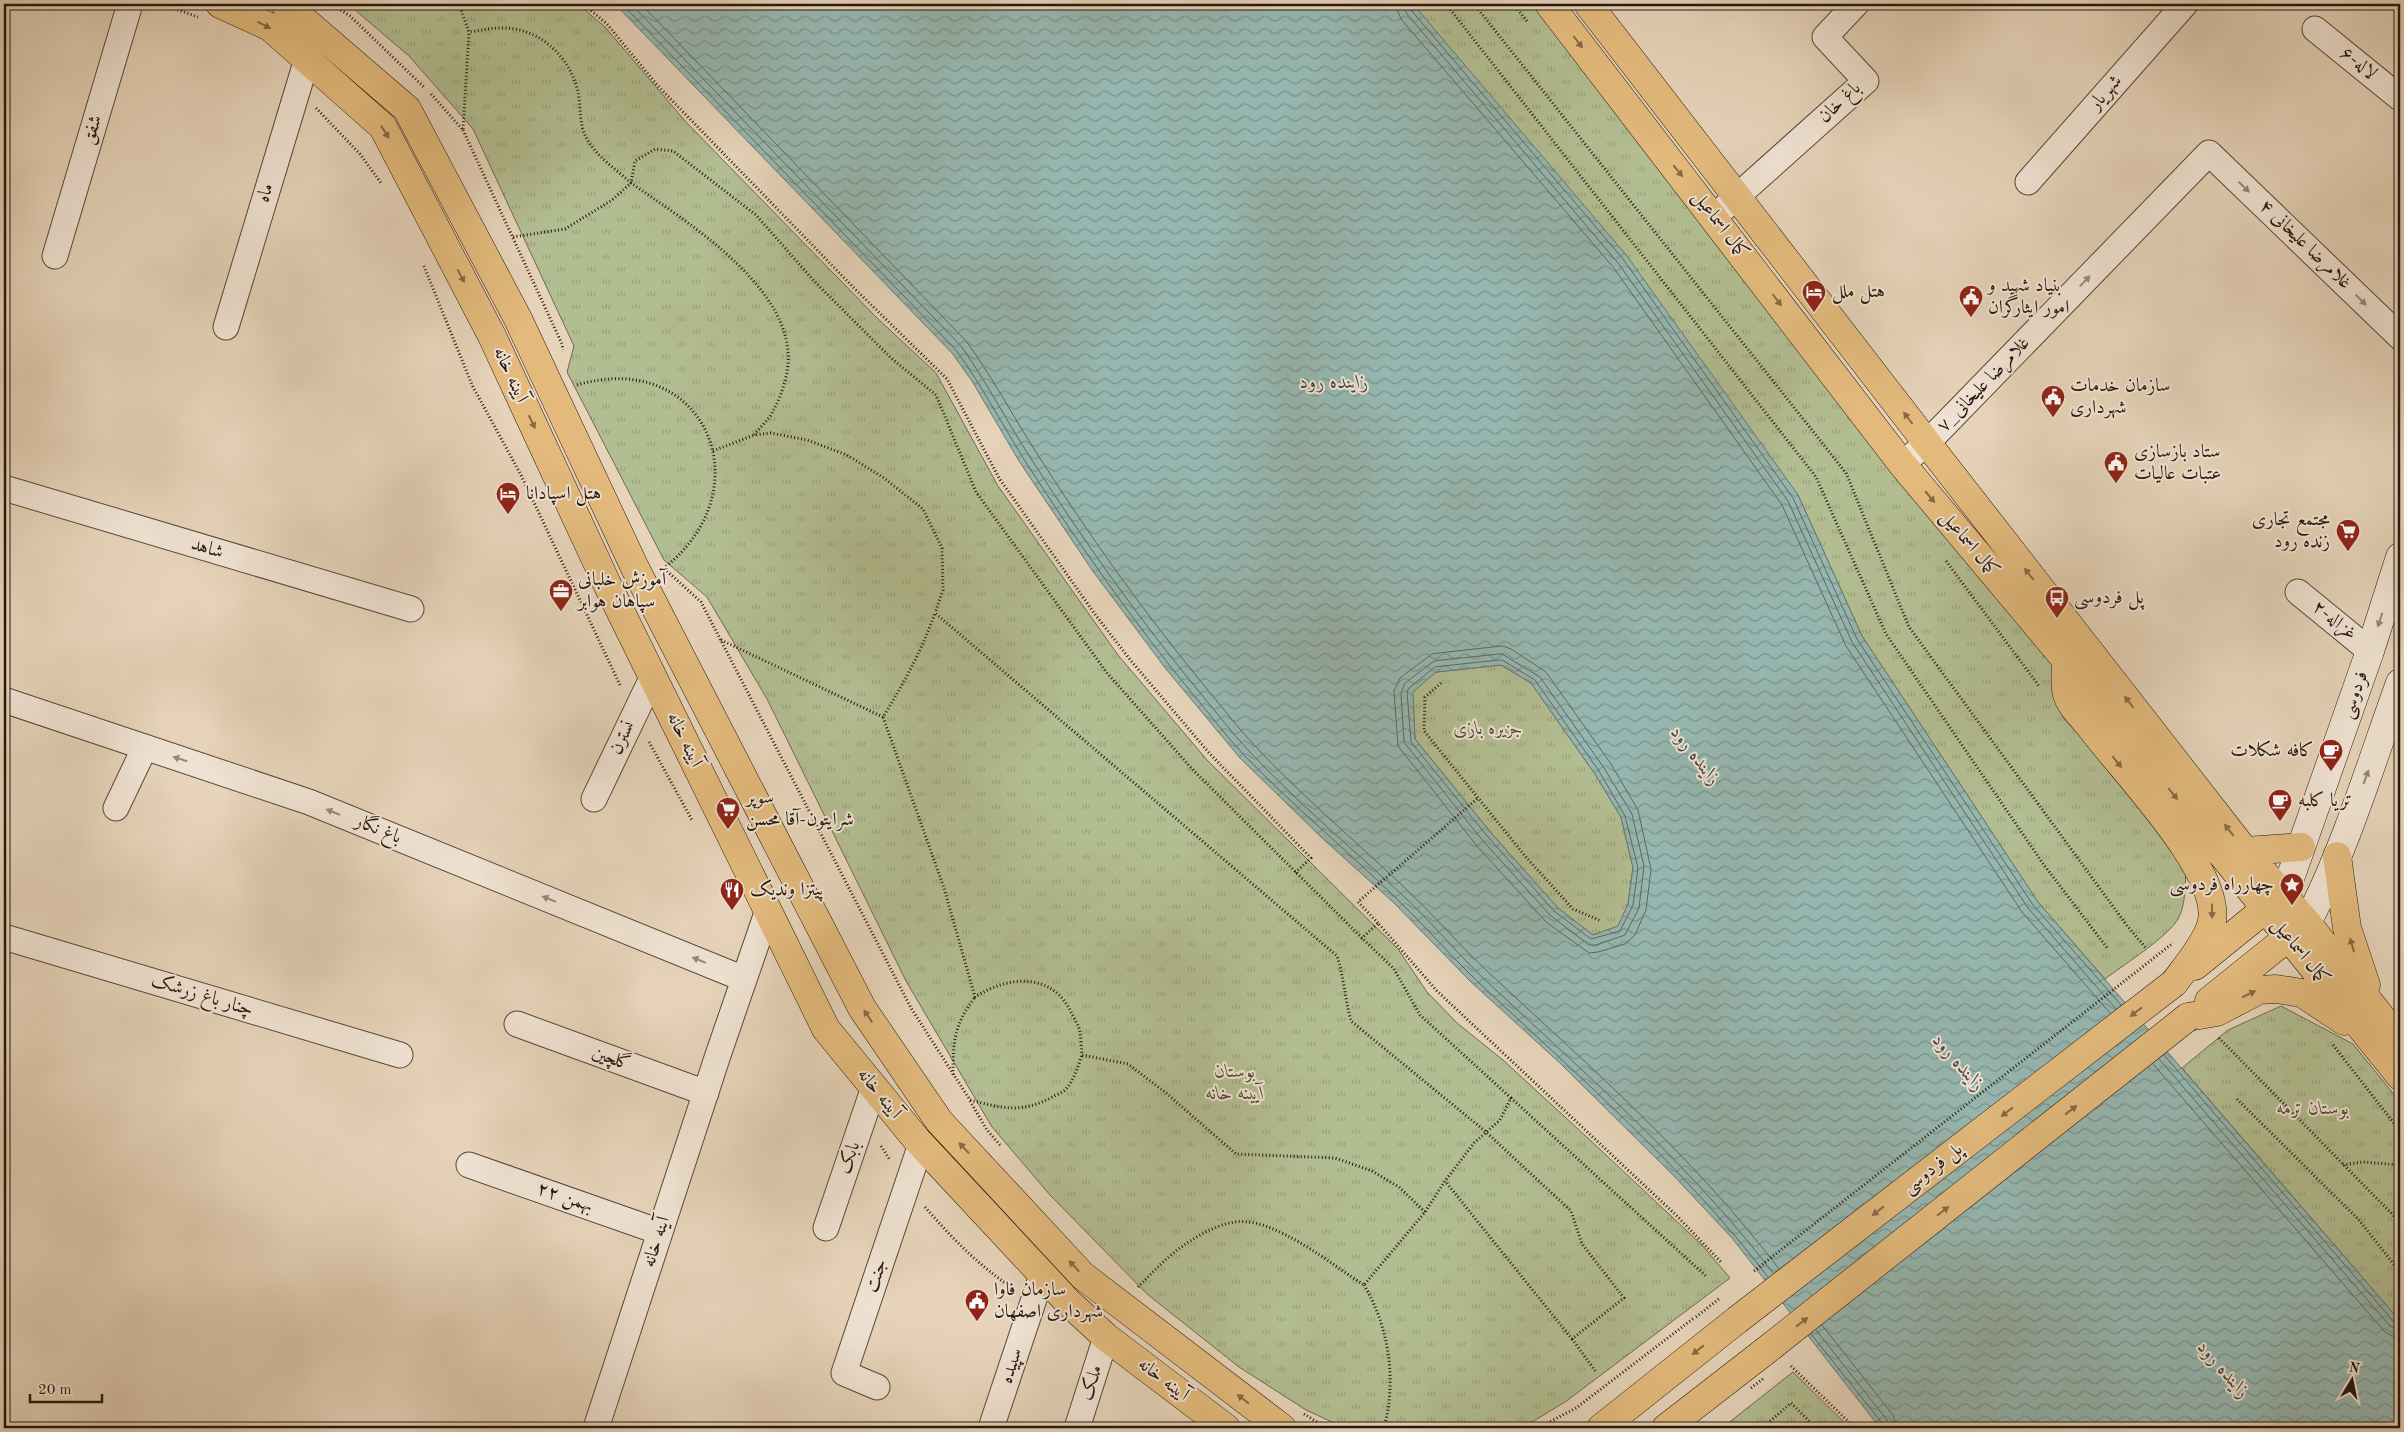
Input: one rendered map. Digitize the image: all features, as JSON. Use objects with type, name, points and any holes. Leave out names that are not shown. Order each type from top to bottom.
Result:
[{"type":"main road","name":"آیینه خانه","points":[[220,4],[270,27],[383,127],[492,336],[607,584],[826,1029],[921,1144],[1067,1302],[1106,1337],[1226,1428]]},
{"type":"main road","name":"آیینه خانه","points":[[285,4],[407,109],[518,319],[635,568],[862,1008],[939,1121],[1083,1276],[1289,1418]]},
{"type":"main road","name":"کمال اسماعیل","points":[[1549,4],[1714,216],[1902,464],[2066,660],[2297,930],[2374,1008],[2400,1041]]},
{"type":"main road","name":"کمال اسماعیل","points":[[1588,4],[2245,851],[2274,903]]},
{"type":"main road","name":"فردوسی","points":[[2274,903],[2301,847],[2370,650],[2400,557]]},
{"type":"main road","points":[[2066,660],[2067,695],[2172,830],[2193,859],[2208,887],[2213,905],[2212,922],[2195,954],[2174,983]]},
{"type":"main road","name":"فردوسی","points":[[2297,930],[2323,892],[2400,683]]},
{"type":"main road","points":[[2245,851],[2301,847]]},
{"type":"main road","points":[[2337,856],[2347,928],[2374,1008]]},
{"type":"main road","name":"پل فردوسی","points":[[1583,1428],[1608,1422],[1737,1320],[2174,983],[2274,903]]},
{"type":"main road","name":"کمال اسماعیل","points":[[2297,930],[2372,1042],[2400,1076]]},
{"type":"main road","name":"پل فردوسی","points":[[1666,1428],[2297,930]]},
{"type":"main road","points":[[2188,1017],[2217,1012],[2259,990],[2289,989],[2315,1000],[2372,1042]]},
{"type":"street","name":"شفق","points":[[55,256],[130,4]]},
{"type":"street","name":"باغ خان","points":[[1738,196],[1866,81],[1825,37],[1856,4]]},
{"type":"street","name":"شهریار","points":[[2028,182],[2184,4]]},
{"type":"street","name":"۶-لاله","points":[[2315,29],[2400,98]]},
{"type":"street","name":"ماه","points":[[226,327],[306,59]]},
{"type":"street","name":"۴ غلامرضا علیخانی","points":[[2209,153],[2400,337]]},
{"type":"street","name":"۷_غلامرضا علیخانی","points":[[1902,464],[1927,443],[2209,153]]},
{"type":"street","points":[[1714,216],[1738,196]]},
{"type":"street","name":"شاهد","points":[[4,488],[411,609]]},
{"type":"street","name":"۲-غزاله","points":[[2298,592],[2370,650]]},
{"type":"street","name":"نسترن","points":[[594,800],[652,676]]},
{"type":"street","name":"باغ نگار","points":[[4,700],[309,802],[744,979]]},
{"type":"street","points":[[116,808],[145,747]]},
{"type":"street","name":"آینه خانه","points":[[596,1428],[718,1055],[768,910]]},
{"type":"street","name":"چنار باغ زرشک","points":[[4,937],[400,1055]]},
{"type":"street","name":"گلچین","points":[[517,1024],[706,1093]]},
{"type":"street","name":"بابک","points":[[826,1228],[874,1087]]},
{"type":"street","name":"جنت","points":[[877,1387],[844,1373],[921,1144]]},
{"type":"street","name":"۲۲ بهمن","points":[[469,1165],[660,1232]]},
{"type":"street","name":"سپیده","points":[[991,1428],[1042,1274]]},
{"type":"street","name":"ملک","points":[[1077,1428],[1106,1337]]},
{"type":"path","points":[[332,4],[350,16],[418,80],[463,130],[562,344],[563,353]]},
{"type":"path","points":[[460,4],[469,32],[463,130]]},
{"type":"path","points":[[583,4],[607,24],[658,86],[854,288],[947,379],[999,478],[1097,617],[1132,662],[1210,754],[1311,858],[1295,873]]},
{"type":"path","points":[[1446,4],[1816,477],[1886,634],[2044,866],[2108,949]]},
{"type":"path","points":[[1474,4],[1846,473],[1909,627],[2128,927],[2146,948]]},
{"type":"path","points":[[469,32],[501,28],[529,32],[552,46],[568,64],[578,91],[585,136],[597,154],[631,183],[712,239],[734,260],[772,306],[782,329],[788,352],[785,380],[773,413],[754,435]]},
{"type":"path","points":[[513,237],[565,228],[612,200],[631,183],[635,162],[655,149],[673,150],[756,215],[814,281],[890,358],[936,395],[976,492],[1108,673],[1193,770],[1394,969],[1420,1015],[1708,1277]]},
{"type":"path","points":[[575,386],[608,378],[634,379],[664,388],[686,404],[704,426],[713,451],[717,479],[710,509],[699,532],[683,553],[664,568],[701,602],[911,1008],[987,1130],[1007,1152]]},
{"type":"path","points":[[713,451],[754,435],[771,432],[807,440],[848,455],[884,478],[923,509],[942,548],[943,590],[922,648],[883,717]]},
{"type":"path","points":[[935,612],[1337,956],[1345,981],[1346,1001],[1351,1021],[1486,1132],[1571,1211],[1582,1244],[1624,1298],[1572,1339]]},
{"type":"path","points":[[721,640],[883,717],[944,888],[975,997]]},
{"type":"path","points":[[1441,683],[1425,697],[1424,731],[1478,798],[1573,909],[1601,921]]},
{"type":"path","points":[[1478,798],[1358,902],[1437,991],[1677,1216],[1721,1262]]},
{"type":"path","points":[[1362,938],[1378,923]]},
{"type":"path","points":[[1750,1274],[2173,943]]},
{"type":"path","points":[[953,1077],[953,1040],[957,1025],[975,997],[990,988],[1008,982],[1030,980],[1055,990],[1069,1007],[1080,1030],[1082,1055],[1076,1072],[1066,1090],[1044,1102],[1006,1109],[970,1100]]},
{"type":"path","points":[[2219,1038],[2400,1222]]},
{"type":"path","points":[[2330,1042],[2400,1131]]},
{"type":"path","points":[[1082,1055],[1128,1064],[1165,1092],[1236,1154],[1336,1158],[1372,1170],[1399,1187],[1425,1212]]},
{"type":"path","points":[[1364,1285],[1425,1212],[1445,1180],[1474,1143],[1500,1120],[1511,1098]]},
{"type":"path","points":[[2237,1099],[2359,1220],[2400,1272]]},
{"type":"path","points":[[2343,1165],[2363,1162],[2400,1165]]},
{"type":"path","points":[[1445,1180],[1572,1339],[1596,1372]]},
{"type":"path","points":[[1140,1294],[1135,1289],[1179,1249],[1204,1232],[1235,1222],[1256,1224],[1280,1232],[1364,1285],[1376,1305],[1388,1350],[1391,1380],[1388,1413],[1384,1428]]},
{"type":"path","points":[[1538,1428],[1576,1408],[1727,1292]]},
{"type":"path","points":[[1791,1366],[1854,1428]]},
{"type":"path","points":[[1762,1428],[1790,1403],[1816,1428]]},
{"type":"path","points":[[1289,1418],[1328,1428]]},
{"type":"green space","name":"بوستان آیینه خانه","points":[[348,4],[578,4],[605,27],[686,122],[876,317],[936,373],[998,486],[1118,655],[1207,760],[1398,949],[1427,992],[1457,1023],[1503,1060],[1590,1140],[1702,1245],[1730,1278],[1565,1402],[1532,1422],[1515,1428],[1345,1428],[1306,1410],[1239,1367],[1147,1294],[1050,1195],[992,1127],[906,981],[767,699],[707,597],[664,560],[567,372],[574,346],[473,129],[409,56]]},
{"type":"green space","points":[[1413,4],[1537,4],[2058,661],[2186,868],[2185,893],[2179,917],[2166,933],[2145,950],[2105,979],[2038,902],[1862,636],[1798,495]]},
{"type":"green space","name":"جزیره بازی","points":[[1501,665],[1531,683],[1595,774],[1621,817],[1633,867],[1628,904],[1619,926],[1593,935],[1558,908],[1492,834],[1415,739],[1412,692],[1436,672]]},
{"type":"green space","name":"بوستان ترمه","points":[[2281,1006],[2353,1044],[2400,1102],[2400,1321],[2182,1068],[2228,1030]]},
{"type":"green space","points":[[1793,1372],[1850,1428],[1722,1428]]},
{"type":"water","name":"زاینده رود","points":[[615,4],[1413,4],[1627,256],[1798,495],[1862,636],[2038,902],[2400,1321],[2400,1428],[1880,1428],[1732,1238],[1673,1175],[1561,1064],[1471,982],[1394,903],[1321,837],[1240,758],[1166,669],[1092,570],[1019,461],[972,381],[952,353]],"holes":[[[1501,665],[1531,683],[1595,774],[1621,817],[1633,868],[1628,904],[1618,926],[1593,935],[1558,908],[1492,834],[1415,739],[1413,692],[1436,672]]]},
{"type":"place","name":"هتل ملل","points":[[1814,313]]},
{"type":"place","name":"بنیاد شهید و امور ایثارگران","points":[[1971,318]]},
{"type":"place","name":"سازمان خدمات شهرداری","points":[[2053,418]]},
{"type":"place","name":"ستاد بازسازی عتبات عالیات","points":[[2116,484]]},
{"type":"place","name":"هتل اسپادانا","points":[[508,515]]},
{"type":"place","name":"مجتمع تجاری زنده رود","points":[[2348,552]]},
{"type":"place","name":"آموزش خلبانی سپاهان هوابر","points":[[561,612]]},
{"type":"place","name":"پل فردوسی","points":[[2057,619]]},
{"type":"place","name":"کافه شکلات","points":[[2331,772]]},
{"type":"place","name":"تریا کلبه","points":[[2280,822]]},
{"type":"place","name":"سوپر شرایتون-آقا محسن","points":[[728,830]]},
{"type":"place","name":"چهارراه فردوسی","points":[[2292,906]]},
{"type":"place","name":"پیتزا وندیک","points":[[732,911]]},
{"type":"place","name":"سازمان فاوا شهرداری اصفهان","points":[[977,1322]]}]
